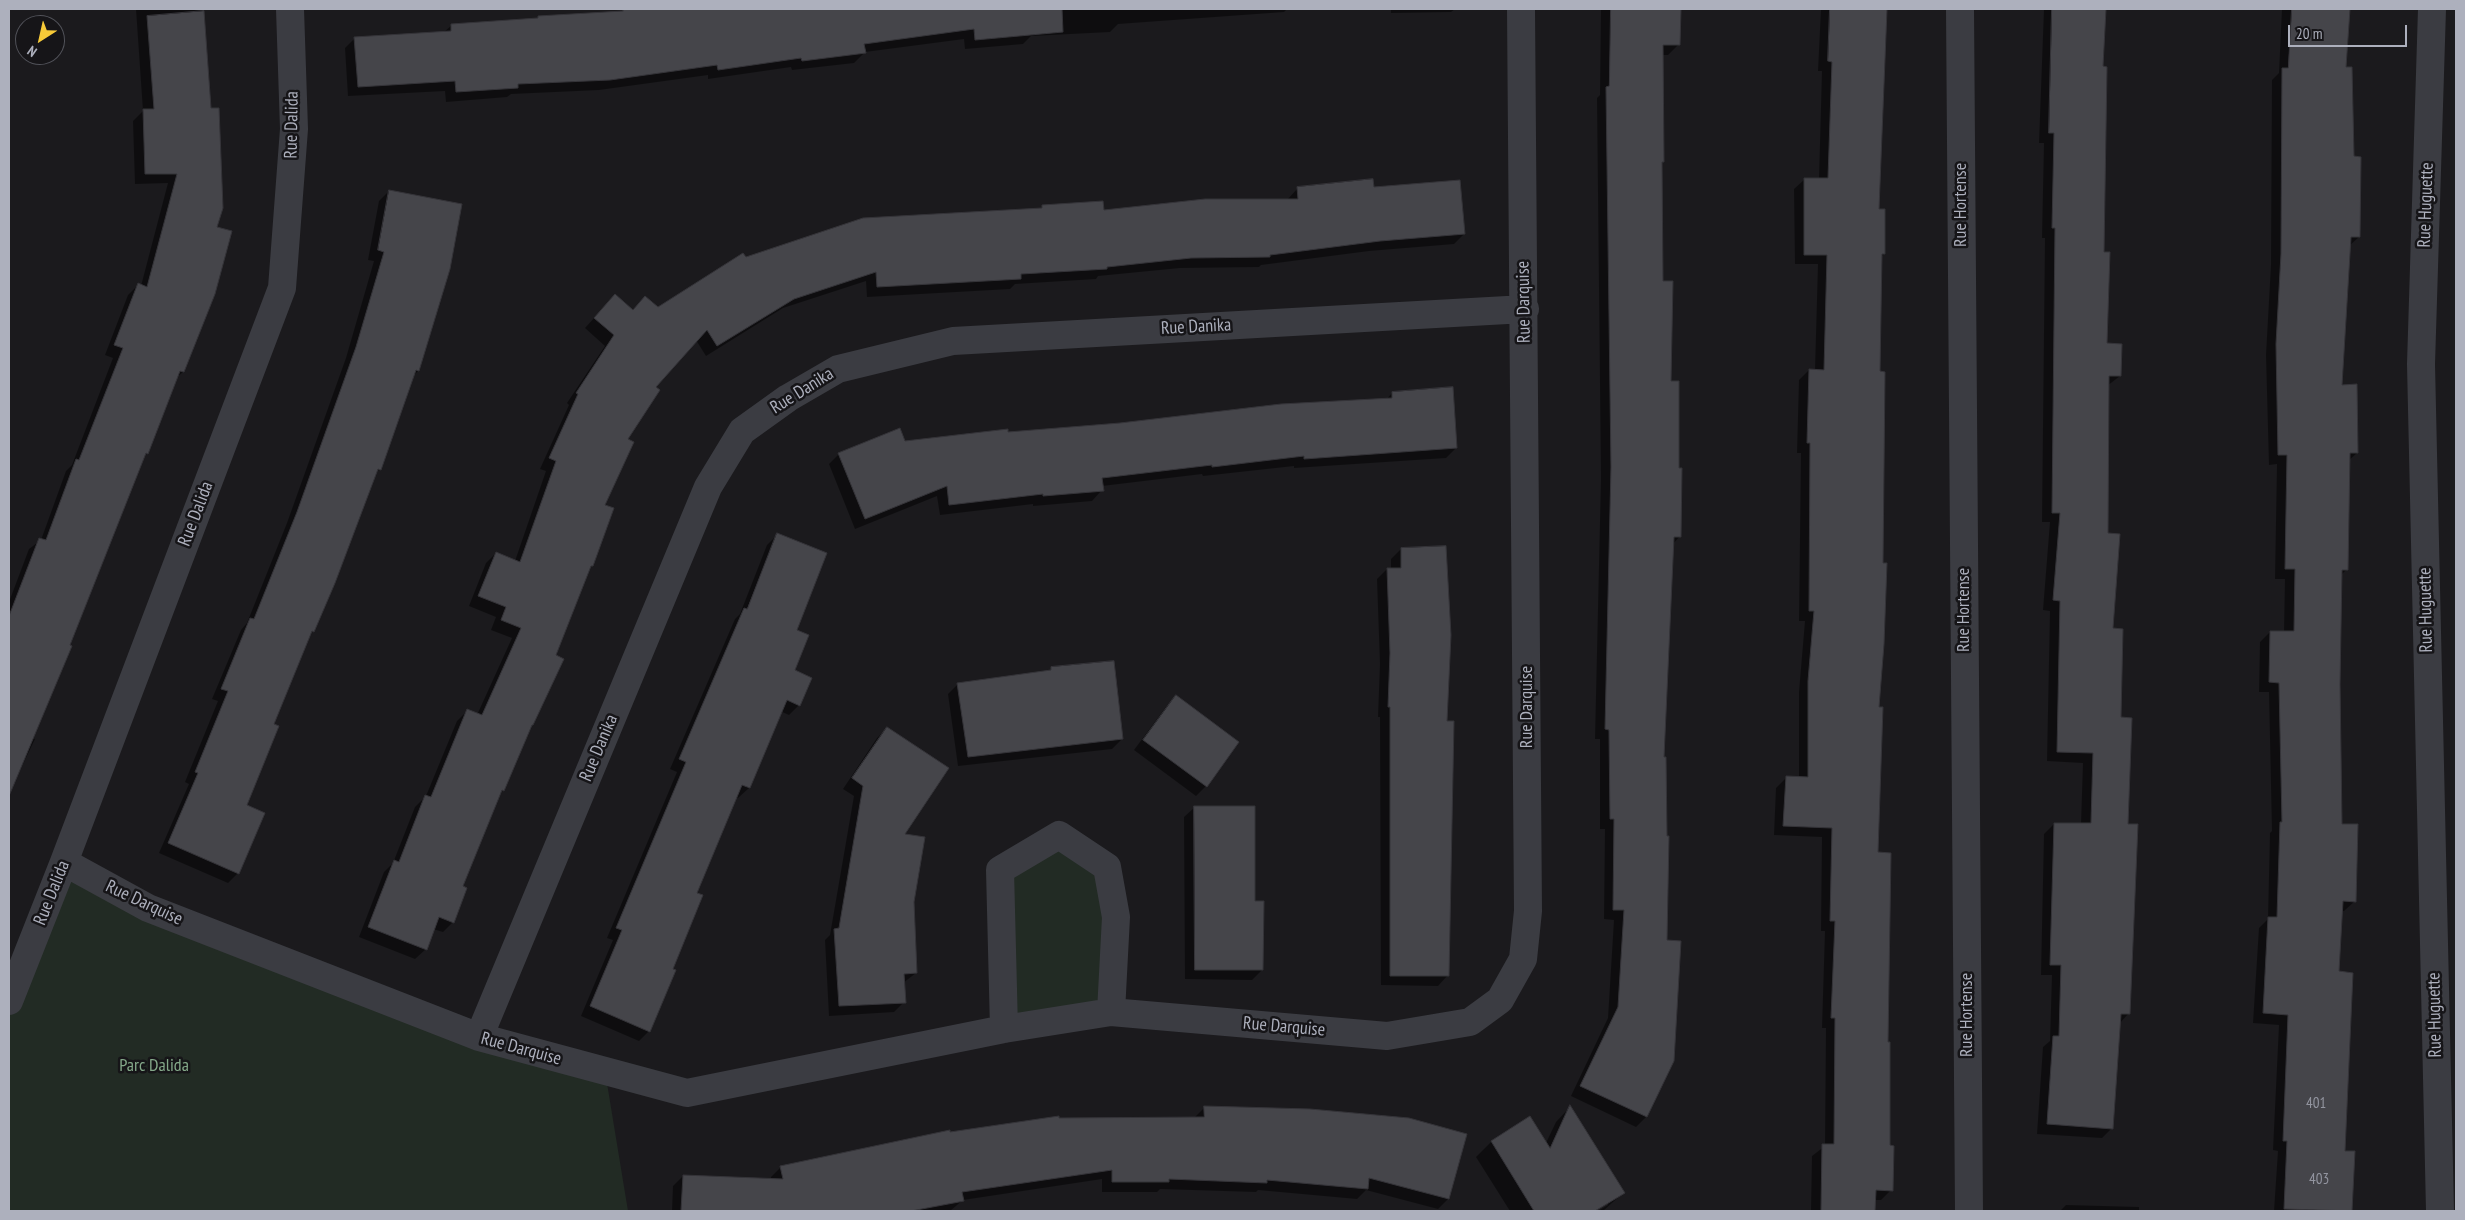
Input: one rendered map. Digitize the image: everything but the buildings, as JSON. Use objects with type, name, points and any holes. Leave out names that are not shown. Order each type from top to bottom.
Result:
[{"type":"street","name":"Rue Dalida","points":[[9,1001],[64,862],[282,288],[294,129],[290,9]]},
{"type":"street","name":"Rue Darquise","points":[[64,862],[148,908],[479,1038],[687,1093],[1004,1029],[1112,1012],[1387,1036],[1470,1022],[1500,1000],[1523,958],[1528,911],[1521,9]]},
{"type":"street","name":"Rue Hortense","points":[[1960,9],[1969,1211]]},
{"type":"street","name":"Rue Huguette","points":[[2432,9],[2421,364],[2440,1211]]},
{"type":"street","name":"Rue Danika","points":[[479,1038],[708,487],[742,431],[788,398],[838,368],[953,341],[1524,309]]},
{"type":"street","points":[[1004,1029],[1000,870],[1059,835],[1107,867],[1116,917],[1112,1012]]},
{"type":"green space","points":[[1059,835],[1107,867],[1111,1012],[1004,1029],[1000,870]]},
{"type":"green space","name":"Parc Dalida","points":[[64,862],[605,1071],[628,1211],[9,1211],[9,1001]]}]
